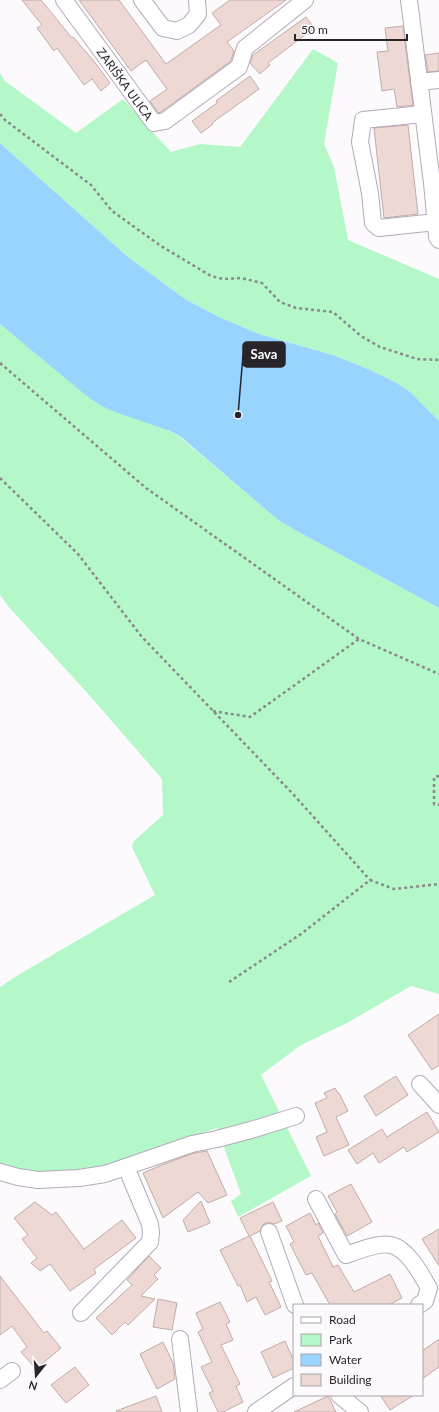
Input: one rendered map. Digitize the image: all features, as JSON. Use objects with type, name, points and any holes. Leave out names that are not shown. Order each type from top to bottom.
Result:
[{"type":"street","name":"ZARIŠKA ULICA","points":[[64,0],[154,123],[165,121],[239,67],[245,48],[305,0]]},
{"type":"street","points":[[142,0],[163,28],[177,30],[189,25],[198,14],[196,0]]},
{"type":"street","points":[[409,0],[423,114],[432,134],[438,234],[379,228],[373,224],[370,193],[360,142],[363,120],[423,114]]},
{"type":"street","points":[[420,82],[439,80]]},
{"type":"street","points":[[420,1084],[439,1105]]},
{"type":"street","points":[[0,1172],[38,1180],[79,1178],[105,1174],[192,1144],[244,1132],[296,1116]]},
{"type":"street","points":[[81,1313],[150,1242],[150,1224],[126,1167]]},
{"type":"street","points":[[316,1200],[346,1255],[372,1246],[391,1245],[405,1252],[430,1288],[425,1301],[420,1304]]},
{"type":"street","points":[[270,1232],[295,1304]]},
{"type":"street","points":[[180,1339],[189,1412]]},
{"type":"street","points":[[256,1412],[293,1387]]},
{"type":"street","points":[[340,1396],[360,1412]]},
{"type":"path","points":[[0,114],[11,125],[91,185],[112,211],[161,246],[211,276],[223,279],[241,278],[262,283],[280,302],[296,308],[333,312],[361,336],[380,347],[417,359],[439,360]]},
{"type":"path","points":[[0,363],[146,488],[358,639],[439,674]]},
{"type":"path","points":[[0,478],[78,554],[142,637],[293,794],[370,880],[394,889],[439,884]]},
{"type":"path","points":[[213,711],[250,717],[358,639]]},
{"type":"path","points":[[439,776],[434,777],[434,804],[439,806]]},
{"type":"path","points":[[229,982],[301,934],[370,880]]},
{"type":"green space","points":[[313,49],[338,63],[324,144],[334,167],[348,240],[439,279],[439,421],[395,382],[368,369],[333,355],[259,334],[217,316],[185,299],[128,257],[0,143],[0,73],[5,81],[76,133],[123,99],[171,152],[200,144],[240,147]]},
{"type":"green space","points":[[0,324],[98,404],[160,427],[180,437],[278,520],[439,608],[439,994],[411,986],[347,1023],[301,1045],[261,1075],[311,1176],[238,1217],[231,1201],[241,1194],[217,1128],[101,1169],[47,1176],[0,1170],[0,987],[155,895],[132,847],[133,842],[163,815],[162,779],[90,696],[8,606],[0,595]]},
{"type":"water","points":[[0,143],[128,257],[185,299],[217,316],[259,334],[333,355],[368,369],[395,382],[410,392],[439,421],[439,608],[278,520],[181,437],[170,431],[112,411],[98,404],[0,324]]},
{"type":"building","points":[[22,0],[41,0],[72,38],[73,37],[93,60],[110,83],[101,91],[92,79],[84,85],[57,48],[54,51],[37,28],[42,25]]},
{"type":"building","points":[[79,0],[119,0],[166,64],[221,25],[212,13],[230,0],[286,0],[227,42],[234,51],[231,61],[158,113],[150,101],[167,89],[146,60],[131,71]]},
{"type":"building","points":[[306,17],[314,28],[268,63],[270,65],[260,74],[250,63],[253,55]]},
{"type":"building","points":[[403,26],[413,105],[397,107],[394,89],[382,91],[377,52],[388,51],[385,28]]},
{"type":"building","points":[[439,53],[439,71],[428,72],[425,55]]},
{"type":"building","points":[[250,76],[259,89],[212,123],[213,124],[201,133],[192,121]]},
{"type":"building","points":[[408,125],[418,214],[384,218],[374,128]]},
{"type":"building","points":[[439,1014],[439,1065],[432,1070],[408,1035]]},
{"type":"building","points":[[396,1076],[408,1095],[376,1116],[364,1096]]},
{"type":"building","points":[[335,1088],[348,1111],[336,1117],[349,1145],[324,1156],[316,1137],[327,1132],[315,1103],[327,1098],[324,1093]]},
{"type":"building","points":[[427,1112],[439,1132],[407,1152],[404,1147],[379,1163],[373,1153],[357,1164],[348,1150],[382,1129],[387,1137]]},
{"type":"building","points":[[207,1151],[227,1195],[208,1203],[198,1192],[163,1218],[143,1173],[194,1153]]},
{"type":"building","points":[[351,1184],[372,1222],[347,1236],[335,1214],[337,1212],[328,1196]]},
{"type":"building","points":[[201,1201],[210,1223],[188,1232],[183,1220]]},
{"type":"building","points":[[35,1202],[52,1215],[56,1212],[84,1249],[122,1220],[136,1238],[94,1269],[96,1273],[70,1291],[50,1264],[40,1271],[31,1263],[37,1258],[22,1239],[28,1235],[14,1218]]},
{"type":"building","points":[[273,1202],[282,1221],[274,1224],[265,1223],[260,1231],[250,1236],[272,1281],[269,1282],[281,1307],[265,1315],[256,1297],[247,1302],[240,1285],[238,1286],[220,1250],[249,1236],[240,1218]]},
{"type":"building","points":[[310,1213],[316,1225],[318,1223],[323,1233],[318,1236],[333,1267],[338,1265],[354,1292],[390,1274],[402,1298],[391,1304],[329,1304],[312,1273],[306,1275],[290,1244],[294,1242],[286,1226]]},
{"type":"building","points":[[439,1229],[439,1266],[422,1239]]},
{"type":"building","points":[[149,1256],[161,1268],[154,1275],[158,1279],[141,1296],[155,1299],[128,1325],[125,1322],[112,1335],[96,1318],[132,1285],[127,1280]]},
{"type":"building","points":[[0,1276],[44,1333],[47,1331],[61,1348],[36,1369],[21,1352],[27,1347],[12,1326],[0,1335]]},
{"type":"building","points":[[158,1299],[177,1303],[172,1330],[153,1327]]},
{"type":"building","points":[[220,1302],[230,1322],[226,1324],[233,1340],[221,1345],[240,1384],[236,1386],[243,1402],[223,1412],[218,1412],[209,1393],[213,1391],[201,1367],[212,1362],[198,1332],[203,1329],[196,1313]]},
{"type":"building","points":[[439,1339],[439,1367],[423,1378],[423,1350]]},
{"type":"building","points":[[285,1341],[293,1359],[293,1368],[273,1378],[261,1352]]},
{"type":"building","points":[[163,1342],[173,1363],[175,1379],[157,1389],[140,1354]]},
{"type":"building","points":[[75,1367],[89,1385],[66,1403],[51,1385]]},
{"type":"building","points":[[156,1396],[162,1412],[116,1411]]},
{"type":"building","points":[[328,1396],[336,1412],[294,1412]]},
{"type":"building","points":[[381,1396],[412,1396],[390,1410]]},
{"type":"place","name":"Sava","points":[[238,415]]}]
